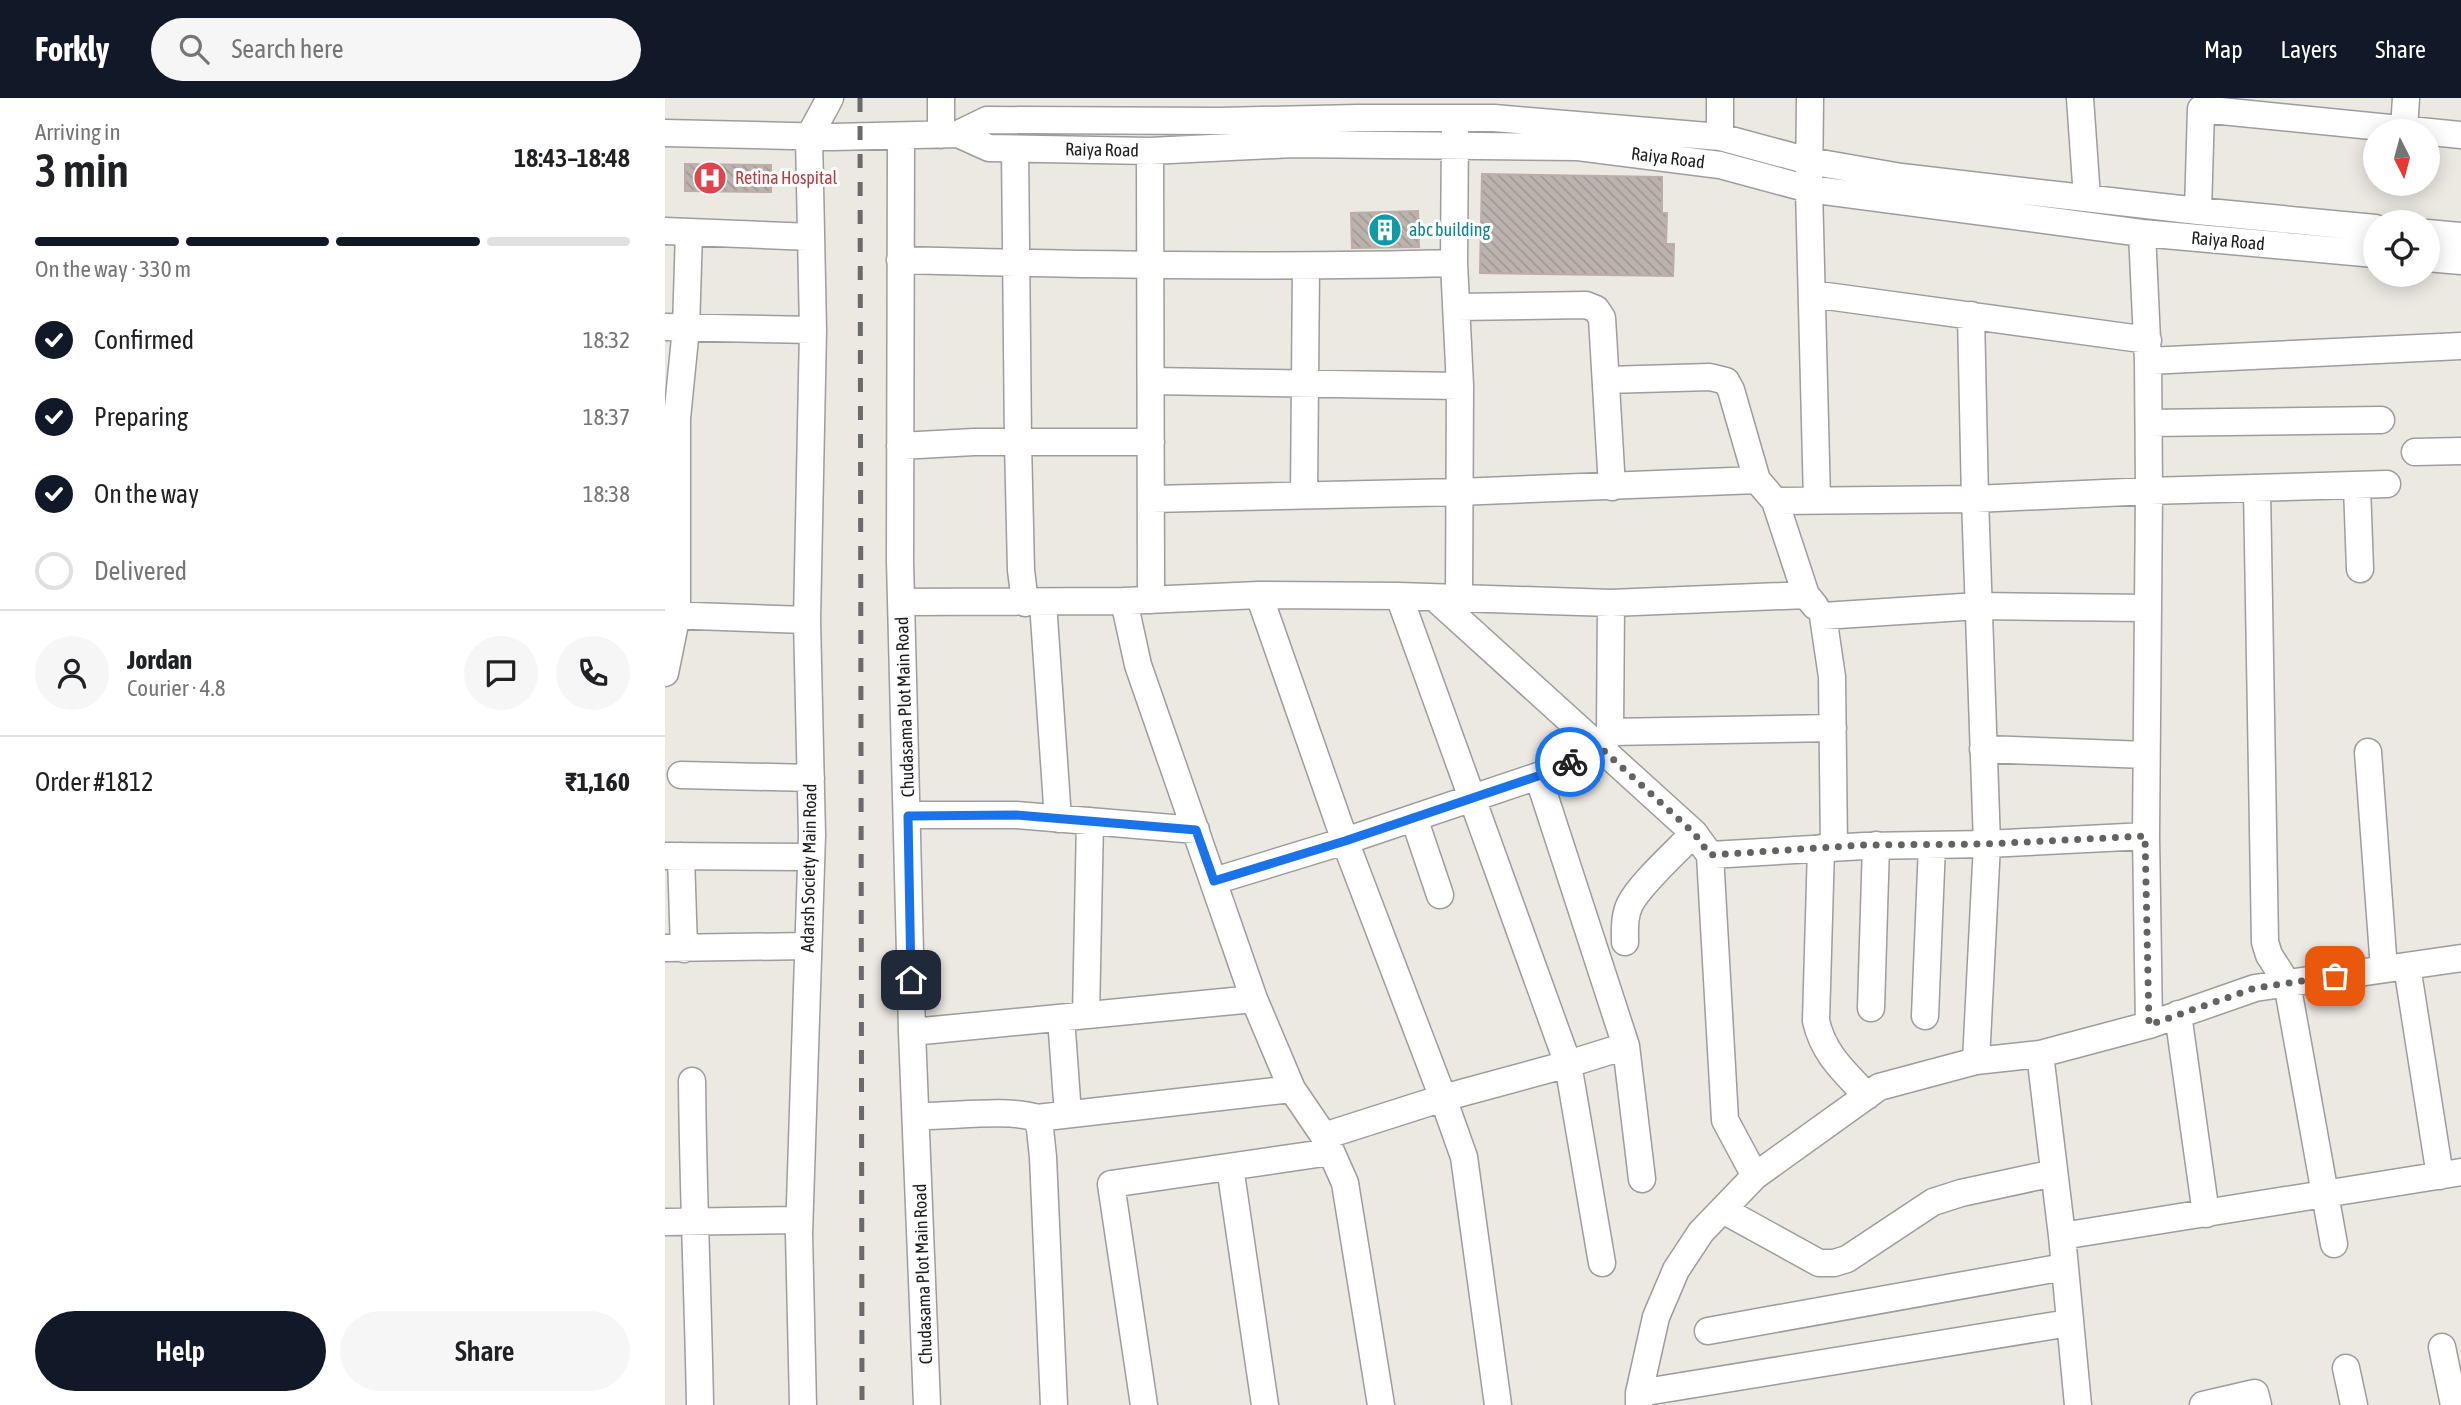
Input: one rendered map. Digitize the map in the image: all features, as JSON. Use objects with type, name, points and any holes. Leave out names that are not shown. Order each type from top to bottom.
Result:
[{"type":"street","points":[[810,137],[830,98]]},
{"type":"street","points":[[941,98],[950,134]]},
{"type":"street","points":[[1720,98],[1720,137]]},
{"type":"street","points":[[1810,98],[1809,189],[1817,500]]},
{"type":"street","points":[[2080,98],[2087,198]]},
{"type":"street","points":[[2405,119],[2406,98]]},
{"type":"street","points":[[2198,211],[2201,103],[2304,108],[2363,120]]},
{"type":"street","name":"Raiya Road","points":[[665,133],[810,137],[950,134],[987,120],[1081,109],[1358,108],[1456,118],[1494,108],[1720,137],[1809,161],[1901,177],[2363,227]]},
{"type":"street","points":[[1447,598],[1458,492],[1460,386],[1454,263],[1456,118]]},
{"type":"street","points":[[2440,132],[2461,135]]},
{"type":"street","name":"Raiya Road","points":[[950,134],[989,148],[1015,149],[1150,151],[1293,144],[1578,147],[1707,163],[1809,189],[2142,233],[2363,253]]},
{"type":"street","name":"Chudasama Plot Main Road","points":[[901,136],[899,446],[902,602],[912,1032],[927,1405]]},
{"type":"street","name":"Adarsh Society Main Road","points":[[803,1405],[799,1220],[811,857],[807,620],[813,330],[810,137]]},
{"type":"street","points":[[1015,149],[1021,570],[1034,603],[1058,818]]},
{"type":"street","points":[[1150,151],[1151,600]]},
{"type":"street","points":[[665,673],[671,614],[677,418],[677,231],[811,237]]},
{"type":"street","points":[[2142,233],[2149,423],[2145,836],[2149,1025]]},
{"type":"street","points":[[2440,234],[2461,236]]},
{"type":"street","points":[[2440,259],[2461,261]]},
{"type":"street","points":[[900,260],[1150,267],[1454,263]]},
{"type":"street","points":[[1304,495],[1306,267]]},
{"type":"street","points":[[1812,294],[1971,316],[2148,351],[2461,346]]},
{"type":"street","points":[[1457,307],[1586,305],[1596,309],[1602,318],[1612,487]]},
{"type":"street","points":[[1971,316],[1987,844],[1976,1061]]},
{"type":"street","points":[[675,327],[813,330]]},
{"type":"street","points":[[1606,380],[1710,377],[1726,381],[1757,480],[1775,501],[1806,595],[1823,616],[1832,677],[1833,728],[1816,1021],[1820,1039],[1828,1055],[1867,1096]]},
{"type":"street","points":[[1151,380],[1460,386]]},
{"type":"street","points":[[2149,423],[2381,420]]},
{"type":"street","points":[[899,446],[1018,442],[1151,442]]},
{"type":"street","points":[[2415,453],[2461,451]]},
{"type":"street","points":[[1151,499],[1458,492],[1757,480]]},
{"type":"street","points":[[1775,501],[1975,499],[2387,484]]},
{"type":"street","points":[[2357,486],[2360,569]]},
{"type":"street","points":[[2257,489],[2265,942],[2269,954],[2287,983],[2335,1244]]},
{"type":"street","points":[[902,602],[1034,603],[1259,595],[1399,596],[1611,603],[1806,595]]},
{"type":"street","points":[[1259,595],[1345,841],[1464,1157],[1499,1405]]},
{"type":"street","points":[[1399,596],[1568,1064],[1602,1263]]},
{"type":"street","points":[[1447,598],[1606,741],[1694,833],[1710,855],[1725,1121],[1755,1176]]},
{"type":"street","points":[[1124,601],[1138,665],[1254,999],[1292,1089],[1327,1144],[1345,1183],[1381,1405]]},
{"type":"street","points":[[1606,741],[1611,603]]},
{"type":"street","points":[[1823,616],[1979,606],[2147,608]]},
{"type":"street","points":[[671,614],[807,620]]},
{"type":"street","points":[[1214,881],[1345,841],[1538,776],[1606,741],[1833,728]]},
{"type":"street","points":[[1983,749],[2146,755]]},
{"type":"street","points":[[2062,1236],[2451,1174],[2395,967],[2368,752]]},
{"type":"street","points":[[681,775],[811,778]]},
{"type":"street","points":[[1538,776],[1626,1046],[1642,1179]]},
{"type":"street","points":[[908,816],[1016,815],[1196,830]]},
{"type":"street","points":[[1414,818],[1440,895]]},
{"type":"street","points":[[1068,1114],[1073,1016],[1090,821]]},
{"type":"street","points":[[1625,942],[1625,921],[1630,904],[1694,833]]},
{"type":"street","points":[[1710,855],[1876,845],[1987,844],[2145,836]]},
{"type":"street","points":[[1871,1008],[1876,845]]},
{"type":"street","points":[[1924,1016],[1932,845]]},
{"type":"street","points":[[808,946],[674,948],[673,856],[811,857]]},
{"type":"street","points":[[2070,1323],[1639,1399],[1656,1317],[1676,1270],[1701,1232],[1755,1176],[1879,1087],[1976,1061],[2040,1054],[2149,1025],[2255,988],[2461,958]]},
{"type":"street","points":[[912,1032],[1254,999]]},
{"type":"street","points":[[2178,1014],[2206,1214]]},
{"type":"street","points":[[1144,1405],[1111,1184],[1230,1167],[1327,1144],[1443,1098],[1626,1046]]},
{"type":"street","points":[[2040,1054],[2062,1236],[2078,1405]]},
{"type":"street","points":[[692,1081],[700,1405]]},
{"type":"street","points":[[916,1116],[1021,1113],[1037,1118],[1292,1089]]},
{"type":"street","points":[[1037,1118],[1043,1157],[1054,1405]]},
{"type":"street","points":[[1230,1167],[1265,1405]]},
{"type":"street","points":[[1723,1210],[1819,1263],[1834,1263],[1847,1259],[1933,1202],[1961,1193],[2054,1173]]},
{"type":"street","points":[[665,1222],[799,1220]]},
{"type":"street","points":[[1708,1331],[2064,1267]]},
{"type":"street","points":[[2442,1347],[2454,1405]]},
{"type":"street","points":[[2346,1368],[2354,1405]]},
{"type":"street","points":[[2203,1405],[2255,1393],[2258,1405]]},
{"type":"building","points":[[685,164],[771,165],[771,192],[685,191]]},
{"type":"building","points":[[1482,174],[1662,177],[1662,213],[1667,213],[1666,244],[1674,244],[1673,276],[1480,273]]},
{"type":"building","name":"abc building","points":[[1418,211],[1419,247],[1352,248],[1351,213]]},
{"type":"railway","points":[[860,98],[862,1405]]},
{"type":"way so far","points":[[1570,762],[1602,749],[1694,833],[1710,855],[1864,845],[1987,844],[2145,836],[2149,1025],[2255,988],[2335,976]]},
{"type":"place","name":"Retina Hospital","points":[[710,178]]},
{"type":"place","name":"abc building","points":[[1385,230]]},
{"type":"route","points":[[911,980],[908,816],[1016,815],[1196,830],[1214,881],[1345,841],[1538,776],[1570,762]]}]
